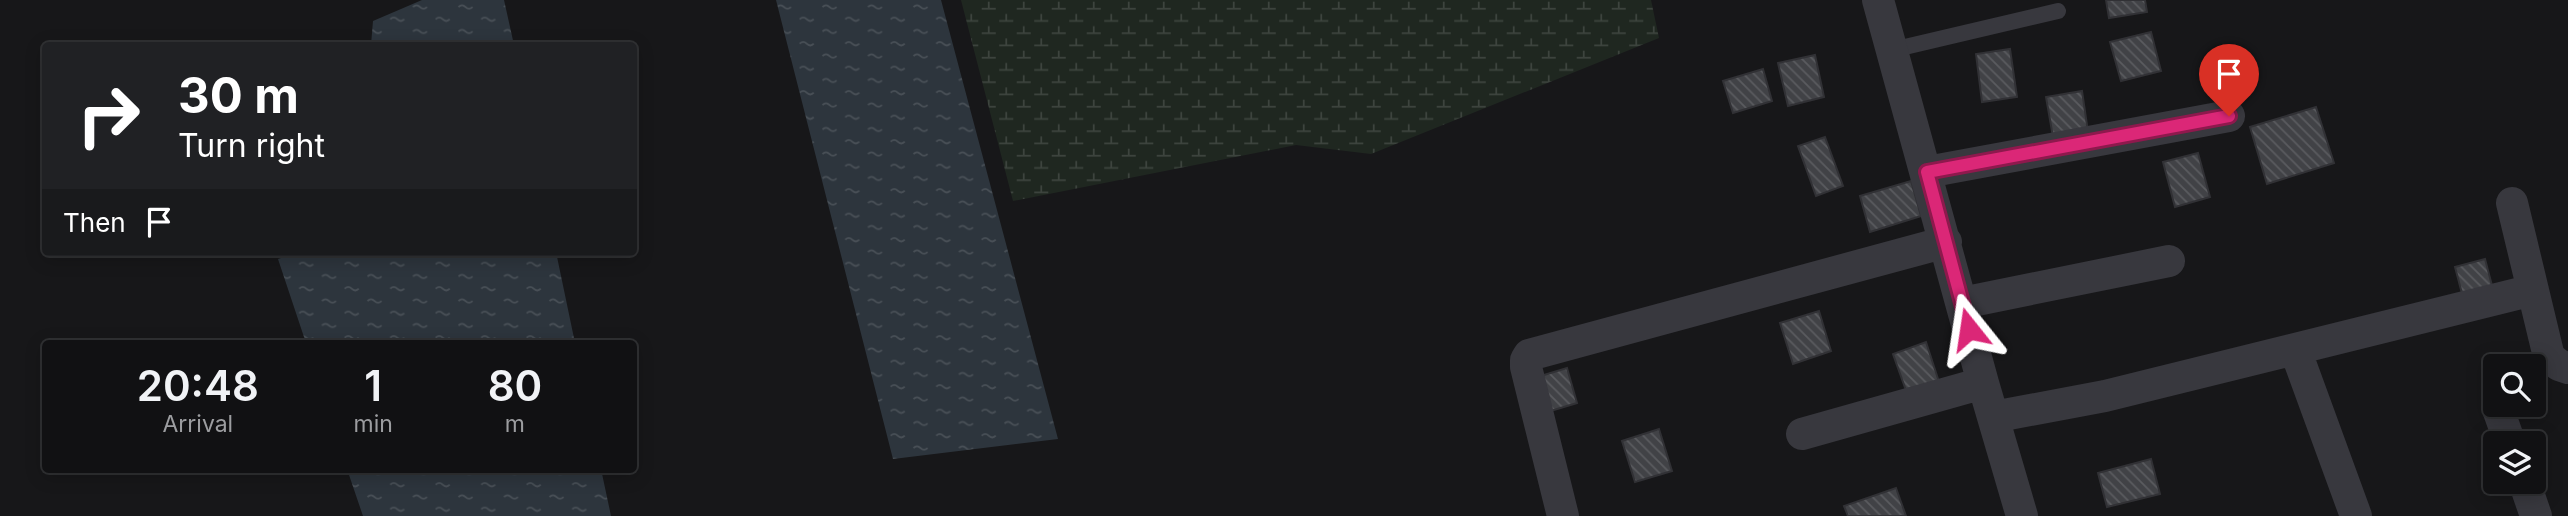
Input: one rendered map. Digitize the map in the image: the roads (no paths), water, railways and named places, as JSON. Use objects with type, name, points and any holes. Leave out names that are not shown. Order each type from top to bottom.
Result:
[{"type":"street","points":[[1878,0],[2022,516]]},
{"type":"street","points":[[1927,172],[2229,116]]},
{"type":"street","points":[[2512,203],[2554,370]]},
{"type":"street","points":[[1563,516],[1526,367],[1529,355],[1946,242]]},
{"type":"street","points":[[1962,303],[2169,261]]},
{"type":"street","points":[[1993,417],[2105,396],[2533,290]]},
{"type":"street","points":[[2295,349],[2356,516]]},
{"type":"street","points":[[1802,434],[1983,383]]},
{"type":"street","points":[[2528,494],[2536,516]]},
{"type":"lane","points":[[1892,50],[2058,11]]},
{"type":"water","points":[[422,0],[504,0],[513,42],[371,42],[373,21]]},
{"type":"water","points":[[776,0],[941,0],[1058,439],[893,459]]},
{"type":"water","points":[[287,256],[557,256],[574,340],[305,340],[278,259]]},
{"type":"water","points":[[348,473],[602,473],[611,516],[363,516]]}]
